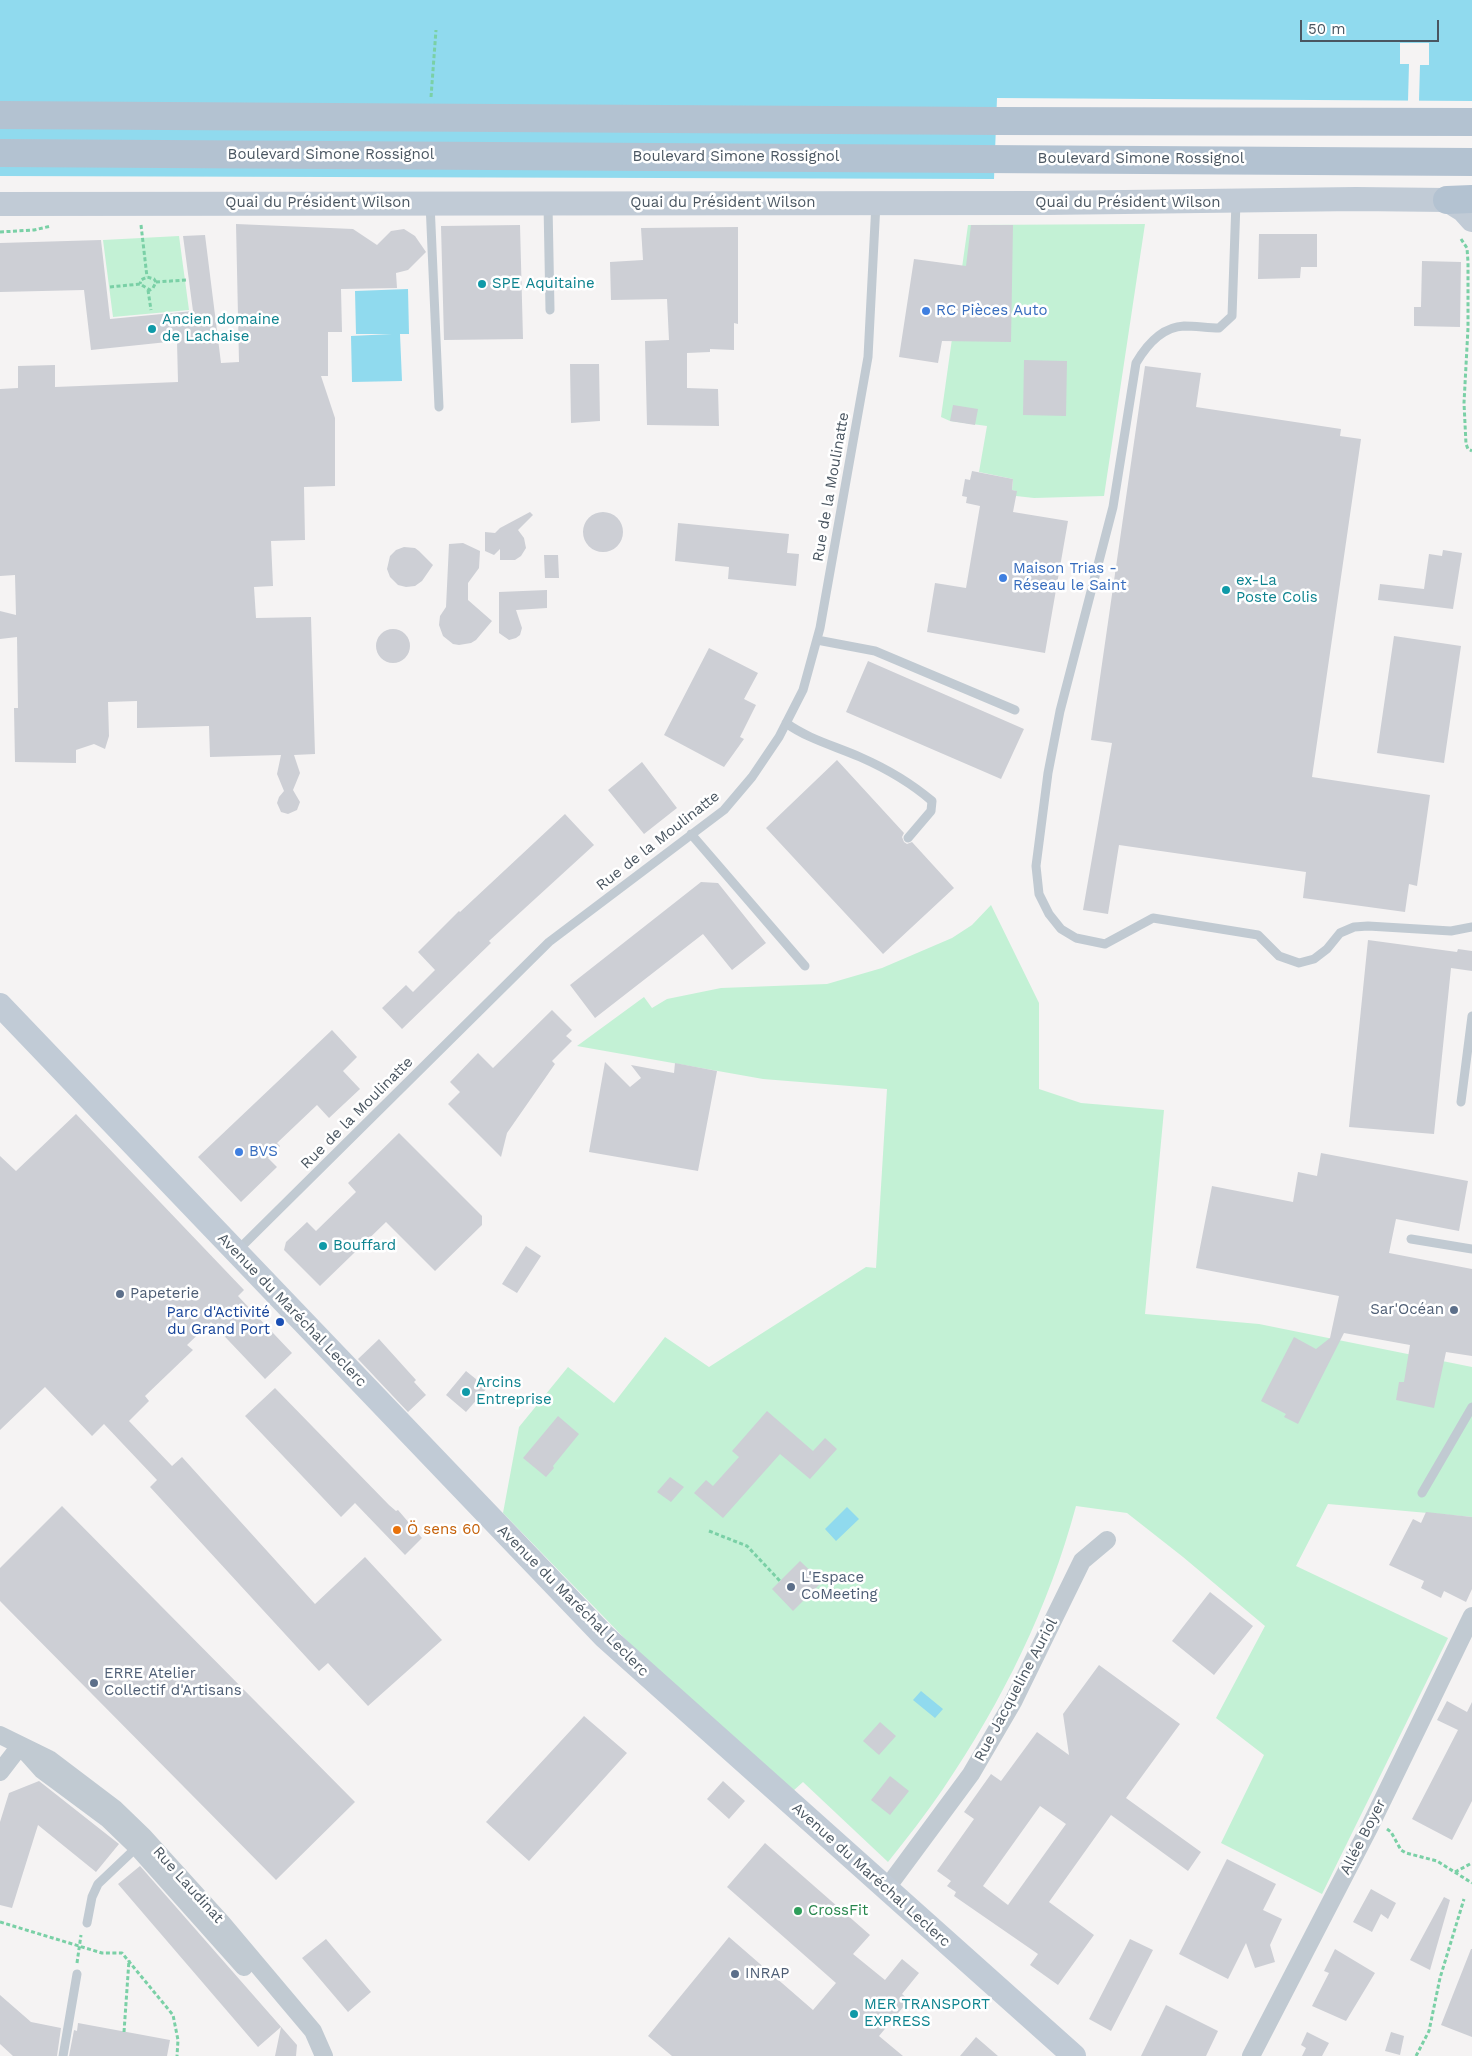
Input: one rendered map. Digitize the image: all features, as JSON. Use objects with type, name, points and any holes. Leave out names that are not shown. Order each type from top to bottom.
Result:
[{"type":"main road","points":[[0,115],[1472,122]]},
{"type":"main road","name":"Boulevard Simone Rossignol","points":[[0,153],[1472,162]]},
{"type":"street","name":"Quai du Président Wilson","points":[[0,204],[1459,200]]},
{"type":"street","points":[[1459,200],[1463,210],[1464,226]]},
{"type":"street","name":"Avenue du Maréchal Leclerc","points":[[0,1005],[604,1636],[1074,2056]]},
{"type":"street","name":"Rue Jacqueline Auriol","points":[[886,1889],[971,1774],[1013,1702],[1082,1561],[1106,1540]]},
{"type":"street","name":"Allée Boyer","points":[[1251,2056],[1372,1820],[1472,1616]]},
{"type":"street","name":"Rue Laudinat","points":[[0,1726],[42,1770],[108,1819],[137,1847],[304,2037],[312,2056]]},
{"type":"street","name":"Rue Laudinat","points":[[0,1735],[49,1759],[115,1809],[144,1836],[222,1923],[313,2031],[324,2056]]},
{"type":"street","points":[[0,1772],[20,1746]]},
{"type":"lane","points":[[1236,202],[1232,316],[1220,328],[1182,326],[1163,332],[1147,344],[1136,363],[1114,508],[1060,712],[1048,773],[1036,866],[1039,894],[1061,930],[1076,938],[1105,944],[1153,918],[1258,935],[1278,956],[1299,963],[1314,959],[1327,949],[1340,933],[1354,927],[1368,926],[1451,931],[1472,927]]},
{"type":"lane","points":[[430,203],[439,407]]},
{"type":"lane","points":[[548,203],[550,310]]},
{"type":"lane","name":"Rue de la Moulinatte","points":[[236,1252],[549,942],[724,810],[748,782],[779,736],[802,690],[817,640],[868,357],[876,203]]},
{"type":"lane","points":[[817,640],[875,651],[1015,710]]},
{"type":"lane","points":[[786,723],[799,732],[861,757],[916,787],[932,801],[931,811],[908,838]]},
{"type":"lane","points":[[692,834],[805,966]]},
{"type":"lane","points":[[1461,1102],[1472,1016]]},
{"type":"lane","points":[[1412,1239],[1472,1250]]},
{"type":"lane","points":[[1422,1493],[1472,1407]]},
{"type":"lane","points":[[87,1923],[92,1897],[98,1884],[137,1847]]},
{"type":"lane","points":[[63,2056],[77,1974]]},
{"type":"path","points":[[429,117],[436,30]]},
{"type":"path","points":[[0,232],[34,230],[55,225]]},
{"type":"path","points":[[141,225],[147,277]]},
{"type":"path","points":[[1464,226],[1468,262],[1468,328],[1464,403],[1466,444],[1472,452]]},
{"type":"path","points":[[140,284],[141,280],[147,277],[154,279],[156,282],[186,280]]},
{"type":"path","points":[[148,290],[153,288],[156,282]]},
{"type":"path","points":[[110,287],[140,284],[148,290],[151,310]]},
{"type":"path","points":[[709,1531],[747,1546],[780,1581]]},
{"type":"path","points":[[1372,1820],[1391,1832],[1402,1850],[1406,1853],[1436,1861],[1472,1883]]},
{"type":"path","points":[[1455,1872],[1472,1863]]},
{"type":"path","points":[[1416,2056],[1429,2031],[1440,1978],[1464,1899]]},
{"type":"path","points":[[0,1922],[102,1953],[122,1953],[150,1989],[173,2014],[178,2040],[177,2056]]},
{"type":"path","points":[[77,1974],[76,1961],[81,1933],[87,1923]]},
{"type":"path","points":[[124,2032],[129,1960]]},
{"type":"green space","points":[[1145,224],[1104,496],[1034,498],[1016,496],[1016,491],[1012,490],[1013,479],[979,472],[987,426],[950,421],[941,417],[968,225]]},
{"type":"green space","points":[[179,236],[189,310],[113,317],[103,240]]},
{"type":"green space","points":[[991,905],[1039,1003],[1039,1089],[1081,1103],[1164,1110],[1145,1314],[1259,1324],[1472,1367],[1472,1517],[1328,1504],[1296,1566],[1448,1638],[1322,1894],[1221,1843],[1264,1755],[1216,1718],[1265,1626],[1127,1513],[1076,1506],[1065,1544],[1038,1617],[1004,1688],[965,1756],[943,1789],[888,1862],[803,1782],[793,1791],[633,1647],[503,1513],[519,1427],[568,1367],[614,1403],[665,1337],[709,1367],[866,1267],[876,1268],[887,1089],[763,1079],[577,1046],[644,997],[652,1008],[667,999],[721,988],[827,984],[882,968],[952,938],[972,925]]},
{"type":"water","points":[[0,0],[1472,0],[1472,101],[997,98],[994,179],[0,176]]},
{"type":"water","points":[[408,289],[409,334],[400,334],[402,381],[352,382],[351,336],[392,334],[356,334],[355,291]]},
{"type":"water","points":[[847,1507],[859,1519],[836,1541],[825,1529]]},
{"type":"water","points":[[921,1691],[943,1709],[935,1718],[913,1700]]},
{"type":"pier","points":[[1400,43],[1429,43],[1429,65],[1420,65],[1419,101],[1408,101],[1409,64],[1400,64]]},
{"type":"building","points":[[236,224],[353,229],[377,245],[391,231],[404,229],[415,236],[426,252],[408,270],[396,273],[397,288],[341,289],[342,332],[328,332],[328,376],[321,376],[335,418],[335,486],[304,487],[305,540],[271,541],[273,586],[254,587],[256,618],[311,617],[315,754],[294,755],[300,773],[293,790],[300,802],[297,810],[288,814],[281,812],[277,803],[284,791],[277,774],[281,755],[210,757],[209,726],[137,728],[137,701],[108,702],[109,736],[105,749],[94,744],[76,750],[76,763],[15,762],[14,708],[18,708],[17,637],[0,639],[0,611],[16,615],[15,575],[0,576],[0,389],[18,388],[18,366],[55,365],[55,387],[178,382],[177,341],[91,350],[84,290],[0,292],[0,243],[101,240],[110,319],[193,311],[183,236],[205,235],[221,363],[239,362]]},
{"type":"building","name":"SPE Aquitaine","points":[[520,225],[523,339],[444,340],[441,226]]},
{"type":"building","points":[[971,225],[1013,225],[1011,342],[942,341],[938,363],[899,357],[914,259],[966,266]]},
{"type":"building","points":[[738,227],[738,324],[734,323],[734,350],[710,349],[710,352],[687,353],[687,388],[718,389],[719,426],[647,425],[645,341],[669,340],[667,299],[611,300],[610,262],[643,260],[641,228]]},
{"type":"building","points":[[1259,234],[1317,234],[1317,267],[1301,267],[1300,278],[1258,279]]},
{"type":"building","points":[[1422,261],[1461,262],[1460,327],[1414,326],[1414,307],[1421,307]]},
{"type":"building","points":[[1024,360],[1067,361],[1066,416],[1023,415]]},
{"type":"building","points":[[570,364],[599,364],[600,421],[571,423]]},
{"type":"building","name":"ex-La Poste Colis","points":[[1145,366],[1201,373],[1196,407],[1341,429],[1340,436],[1361,439],[1312,777],[1430,795],[1417,886],[1409,884],[1405,912],[1303,898],[1306,872],[1119,845],[1108,914],[1083,910],[1112,743],[1091,740]]},
{"type":"building","points":[[953,405],[978,409],[975,425],[950,421]]},
{"type":"building","points":[[972,471],[1013,479],[1012,490],[1017,491],[1013,512],[1068,521],[1045,653],[927,632],[935,583],[966,588],[980,506],[966,503],[967,497],[962,496],[965,479],[970,480]]},
{"type":"building","points":[[530,512],[533,515],[518,530],[524,538],[526,548],[521,556],[515,560],[500,560],[500,549],[494,555],[485,551],[485,532],[495,533],[500,528]]},
{"type":"building","points":[[607,512],[614,515],[620,521],[623,532],[622,540],[614,549],[607,552],[599,552],[592,549],[584,540],[583,528],[586,521],[595,513]]},
{"type":"building","points":[[678,523],[789,534],[787,553],[799,554],[796,586],[728,579],[729,567],[675,561]]},
{"type":"building","points":[[463,543],[480,551],[479,568],[468,583],[468,600],[492,621],[476,640],[459,645],[453,644],[443,636],[439,625],[440,616],[446,607],[449,544]]},
{"type":"building","points":[[404,547],[415,548],[433,565],[422,581],[415,586],[406,587],[398,585],[390,577],[387,569],[390,556],[396,550]]},
{"type":"building","points":[[1443,550],[1462,553],[1453,609],[1378,600],[1380,584],[1424,589],[1429,554],[1442,556]]},
{"type":"building","points":[[544,555],[558,555],[559,578],[545,578]]},
{"type":"building","points":[[547,590],[547,608],[516,610],[522,628],[520,635],[509,640],[499,633],[499,592]]},
{"type":"building","points":[[393,629],[405,634],[410,646],[405,658],[393,663],[381,658],[376,646],[381,634]]},
{"type":"building","points":[[1394,636],[1461,646],[1444,763],[1377,753]]},
{"type":"building","points":[[709,648],[758,673],[744,699],[756,705],[740,737],[744,739],[724,767],[664,735]]},
{"type":"building","points":[[868,661],[1024,729],[1001,779],[846,712]]},
{"type":"building","points":[[837,760],[904,833],[902,837],[904,842],[907,844],[912,842],[954,888],[883,954],[766,828]]},
{"type":"building","points":[[642,762],[677,808],[644,834],[608,790]]},
{"type":"building","points":[[565,814],[594,845],[489,941],[491,943],[402,1029],[382,1008],[406,985],[413,992],[435,970],[418,952],[459,911]]},
{"type":"building","points":[[701,882],[718,883],[766,943],[732,970],[703,934],[595,1018],[570,985]]},
{"type":"building","points":[[1368,940],[1457,952],[1458,949],[1472,951],[1472,971],[1451,968],[1434,1134],[1349,1127]]},
{"type":"building","points":[[552,1010],[572,1030],[566,1036],[572,1041],[552,1061],[555,1064],[507,1133],[501,1157],[448,1104],[460,1092],[450,1082],[478,1053],[493,1068]]},
{"type":"building","points":[[332,1030],[357,1057],[343,1071],[360,1089],[329,1118],[317,1105],[277,1143],[280,1146],[268,1158],[277,1167],[241,1202],[198,1157]]},
{"type":"building","points":[[605,1062],[630,1087],[641,1078],[631,1065],[674,1073],[675,1063],[717,1071],[698,1171],[589,1152]]},
{"type":"building","name":"Papeterie","points":[[76,1114],[244,1290],[238,1296],[292,1353],[265,1379],[211,1322],[187,1345],[193,1350],[145,1396],[149,1401],[129,1421],[172,1466],[182,1457],[315,1604],[365,1557],[442,1640],[368,1706],[328,1663],[319,1671],[150,1487],[157,1480],[104,1424],[92,1436],[45,1387],[0,1430],[0,1156],[16,1171]]},
{"type":"building","points":[[399,1133],[482,1216],[482,1225],[435,1271],[386,1222],[320,1286],[284,1250],[286,1242],[307,1222],[316,1231],[356,1192],[348,1183]]},
{"type":"building","points":[[1321,1153],[1468,1181],[1459,1231],[1396,1219],[1389,1253],[1472,1269],[1472,1356],[1446,1352],[1434,1408],[1396,1400],[1399,1382],[1404,1382],[1410,1345],[1344,1333],[1298,1424],[1284,1417],[1286,1414],[1261,1401],[1294,1337],[1316,1349],[1330,1338],[1339,1296],[1196,1268],[1212,1186],[1293,1202],[1298,1172],[1317,1176]]},
{"type":"building","points":[[526,1246],[541,1256],[517,1293],[502,1284]]},
{"type":"building","points":[[379,1339],[416,1380],[414,1382],[426,1395],[408,1412],[358,1359]]},
{"type":"building","name":"Arcins Entreprise","points":[[466,1371],[487,1388],[466,1412],[446,1395]]},
{"type":"building","points":[[275,1388],[389,1505],[396,1511],[398,1510],[422,1538],[405,1555],[355,1503],[341,1517],[245,1416]]},
{"type":"building","points":[[767,1411],[813,1451],[825,1438],[837,1449],[810,1479],[780,1454],[723,1518],[694,1493],[706,1480],[713,1486],[739,1457],[732,1451]]},
{"type":"building","points":[[558,1416],[579,1434],[546,1477],[523,1458]]},
{"type":"building","points":[[670,1477],[684,1487],[671,1502],[657,1492]]},
{"type":"building","points":[[62,1506],[355,1802],[276,1880],[0,1601],[0,1568]]},
{"type":"building","points":[[1426,1512],[1472,1517],[1472,1589],[1466,1602],[1444,1591],[1441,1598],[1421,1588],[1424,1581],[1389,1565],[1413,1519],[1421,1523]]},
{"type":"building","points":[[800,1561],[822,1582],[793,1611],[772,1589]]},
{"type":"building","points":[[1210,1592],[1253,1626],[1214,1675],[1172,1641]]},
{"type":"building","points":[[1099,1665],[1180,1724],[1126,1798],[1201,1852],[1188,1871],[1111,1815],[1049,1902],[1094,1935],[1058,1985],[1030,1965],[1038,1954],[954,1896],[956,1892],[947,1886],[951,1881],[937,1871],[974,1819],[964,1812],[991,1774],[1001,1781],[1037,1732],[1069,1755],[1063,1714]],"holes":[[[1040,1806],[1066,1824],[1008,1905],[983,1886]]]},
{"type":"building","points":[[1447,1701],[1467,1712],[1472,1702],[1472,1801],[1452,1840],[1412,1819],[1458,1730],[1437,1720]]},
{"type":"building","points":[[584,1716],[627,1753],[529,1861],[486,1822]]},
{"type":"building","points":[[880,1722],[896,1736],[879,1755],[863,1741]]},
{"type":"building","points":[[890,1776],[909,1791],[890,1815],[871,1800]]},
{"type":"building","points":[[39,1781],[119,1844],[96,1872],[38,1825],[12,1908],[0,1905],[0,1822],[9,1793]]},
{"type":"building","points":[[723,1781],[745,1801],[729,1819],[707,1799]]},
{"type":"building","points":[[765,1843],[870,1935],[853,1954],[885,1980],[902,1959],[919,1973],[902,1994],[909,2000],[879,2036],[903,2056],[672,2056],[648,2036],[729,1937],[813,2010],[836,1983],[727,1887]]},
{"type":"building","points":[[1227,1859],[1276,1884],[1263,1910],[1282,1919],[1270,1945],[1275,1962],[1255,1968],[1246,1943],[1228,1979],[1179,1954]]},
{"type":"building","points":[[140,1866],[297,2045],[296,2056],[275,2056],[281,2027],[258,2047],[118,1884]]},
{"type":"building","points":[[1371,1889],[1396,1903],[1388,1919],[1381,1914],[1372,1932],[1353,1922]]},
{"type":"building","points":[[1444,1897],[1450,1900],[1430,1970],[1410,1960]]},
{"type":"building","points":[[326,1939],[371,1992],[348,2012],[302,1958]]},
{"type":"building","points":[[1130,1939],[1153,1950],[1111,2031],[1089,2019]]},
{"type":"building","points":[[1335,1949],[1375,1973],[1346,2021],[1312,2006],[1329,1973],[1324,1971]]},
{"type":"building","points":[[1472,1949],[1472,2037],[1441,2025]]},
{"type":"building","points":[[0,1995],[31,2022],[61,2028],[57,2056],[13,2056],[0,2044]]},
{"type":"building","points":[[1166,2005],[1218,2031],[1206,2056],[1141,2056]]},
{"type":"building","points":[[78,2023],[170,2040],[167,2056],[69,2056],[74,2030],[77,2031]]},
{"type":"building","points":[[1307,2032],[1329,2043],[1322,2056],[1302,2056],[1306,2048],[1301,2045]]},
{"type":"building","points":[[1391,2032],[1404,2036],[1400,2055],[1385,2051]]},
{"type":"building","points":[[976,2037],[998,2056],[960,2056]]},
{"type":"place","name":"SPE Aquitaine","points":[[482,284]]},
{"type":"place","name":"RC Pièces Auto","points":[[926,311]]},
{"type":"place","name":"Ancien domaine de Lachaise","points":[[152,329]]},
{"type":"place","name":"Maison Trias - Réseau le Saint","points":[[1003,578]]},
{"type":"place","name":"ex-La Poste Colis","points":[[1226,590]]},
{"type":"place","name":"BVS","points":[[239,1152]]},
{"type":"place","name":"Bouffard","points":[[323,1246]]},
{"type":"place","name":"Papeterie","points":[[120,1294]]},
{"type":"place","name":"Sar'Océan","points":[[1454,1310]]},
{"type":"place","name":"Parc d'Activité du Grand Port","points":[[280,1322]]},
{"type":"place","name":"Arcins Entreprise","points":[[466,1392]]},
{"type":"place","name":"Ö sens 60","points":[[397,1530]]},
{"type":"place","name":"L'Espace CoMeeting","points":[[791,1587]]},
{"type":"place","name":"ERRE Atelier Collectif d'Artisans","points":[[94,1683]]},
{"type":"place","name":"CrossFit","points":[[798,1911]]},
{"type":"place","name":"INRAP","points":[[735,1974]]},
{"type":"place","name":"MER TRANSPORT EXPRESS","points":[[854,2014]]}]
